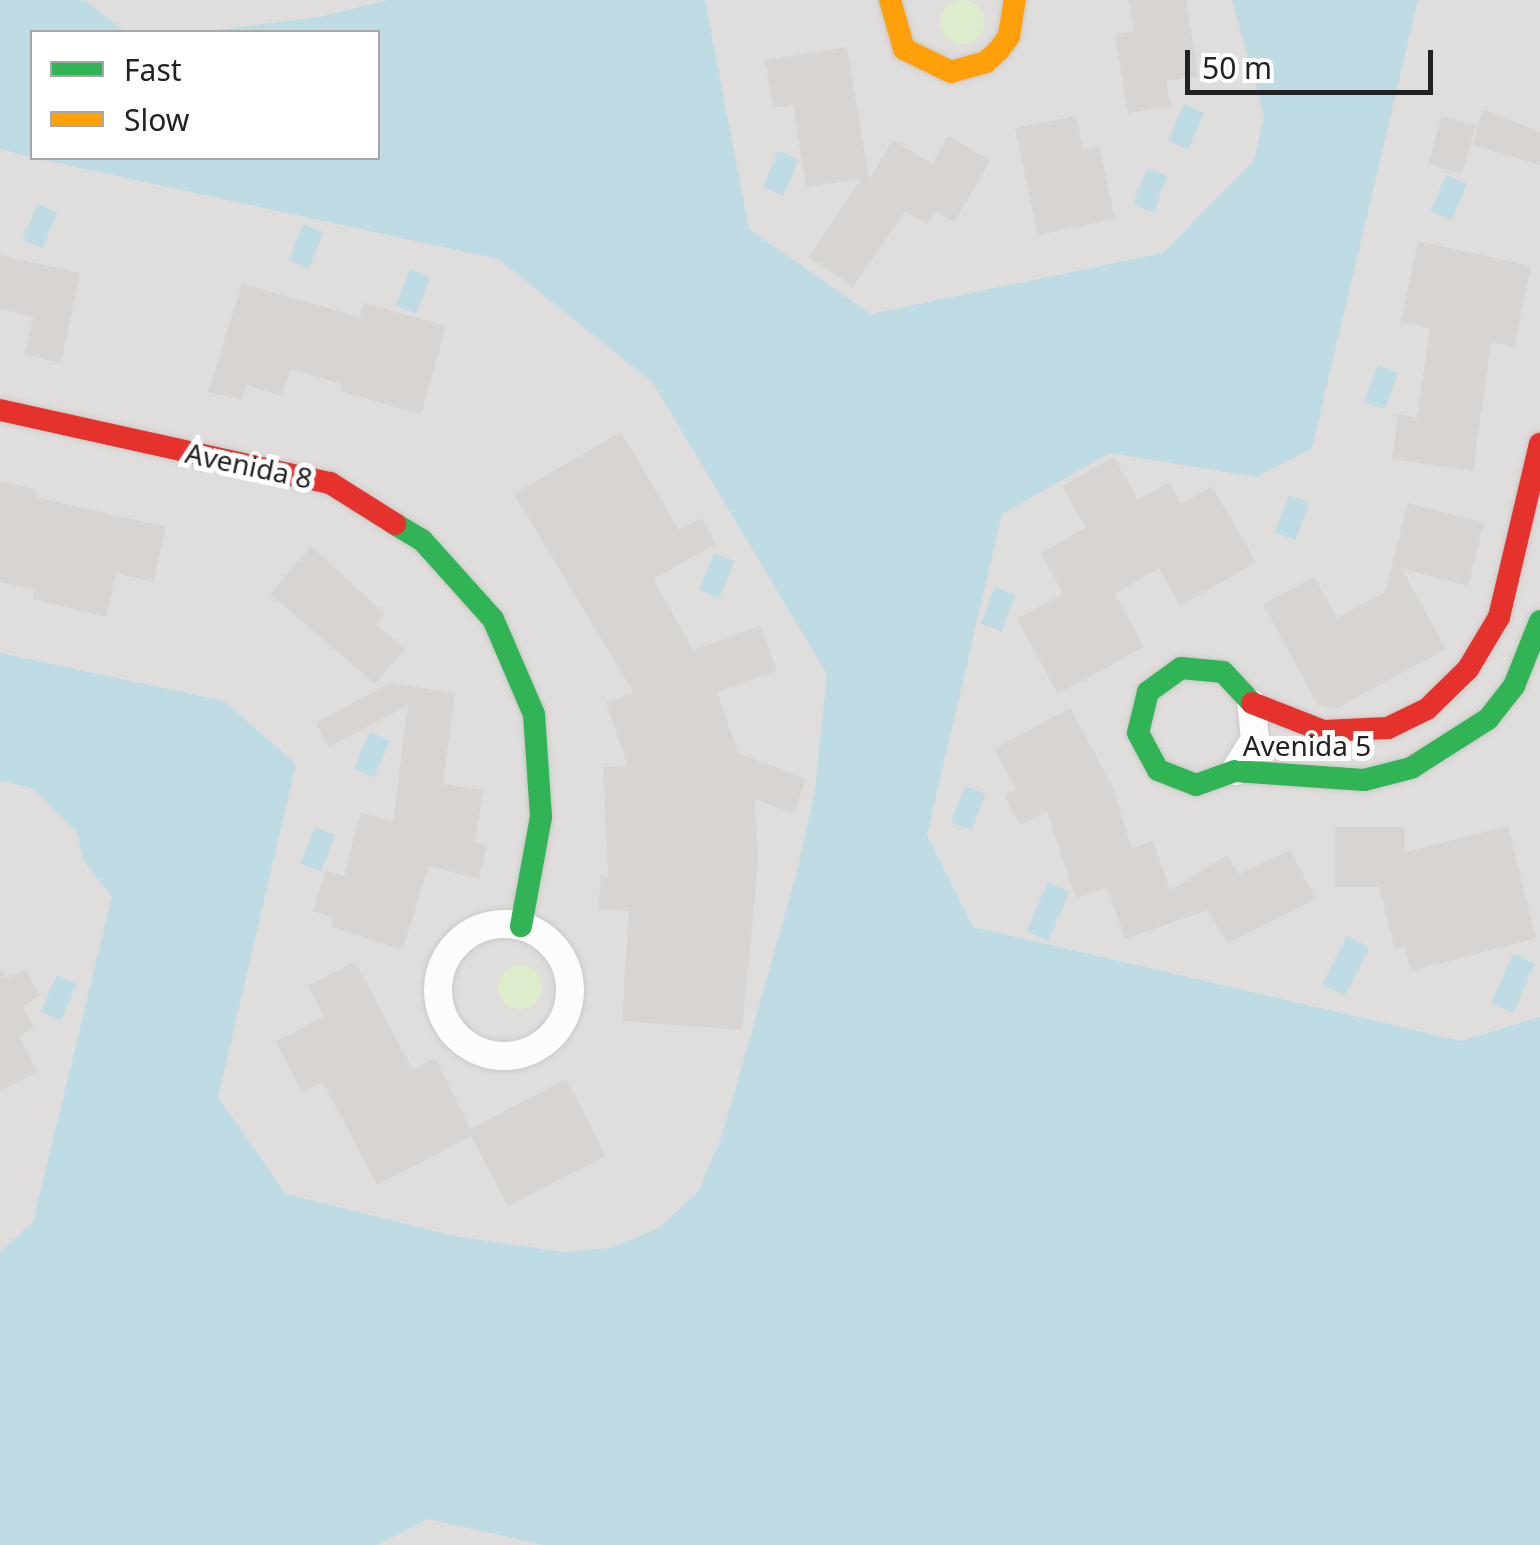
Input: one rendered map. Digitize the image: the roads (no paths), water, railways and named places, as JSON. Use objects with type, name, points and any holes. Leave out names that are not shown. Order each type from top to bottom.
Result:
[{"type":"street","points":[[890,0],[904,49],[918,61],[952,72],[986,62],[999,50],[1009,36],[1015,0]]},
{"type":"street","name":"Avenida 8","points":[[0,410],[330,483],[422,540],[493,619],[534,714],[540,817],[520,926]]},
{"type":"street","name":"Avenida 5","points":[[1540,444],[1499,617],[1468,669],[1427,709],[1388,728],[1353,734],[1305,726],[1252,703],[1223,672],[1182,668],[1162,677],[1139,712],[1144,753],[1175,781],[1196,785],[1235,771],[1364,780],[1411,768],[1488,720],[1514,686],[1540,621]]},
{"type":"street","points":[[1235,771],[1254,739],[1252,703]]},
{"type":"street","points":[[520,926],[538,933],[563,960],[570,978],[566,1015],[542,1044],[507,1056],[488,1054],[456,1034],[440,1001],[439,982],[453,948],[467,935],[484,927],[520,926]]},
{"type":"water","points":[[0,0],[85,0],[122,30],[30,30],[30,156],[0,149]]},
{"type":"water","points":[[388,0],[705,0],[749,229],[871,314],[1163,253],[1254,161],[1264,116],[1232,0],[1418,0],[1312,448],[1257,477],[1110,453],[1002,514],[927,835],[973,927],[1461,1041],[1540,1017],[1540,1545],[544,1545],[428,1519],[377,1545],[0,1545],[0,1252],[33,1222],[112,897],[83,860],[77,832],[32,788],[0,781],[0,653],[224,701],[296,764],[218,1097],[286,1194],[454,1236],[563,1252],[611,1248],[660,1227],[698,1192],[722,1136],[797,872],[815,791],[827,674],[653,383],[498,259],[44,160],[380,160],[380,30],[216,30],[320,17]]},
{"type":"water","points":[[1184,104],[1204,113],[1188,149],[1168,141]]},
{"type":"water","points":[[778,151],[798,159],[784,195],[763,187]]},
{"type":"water","points":[[1147,168],[1168,176],[1154,212],[1133,204]]},
{"type":"water","points":[[1446,175],[1467,184],[1452,220],[1431,211]]},
{"type":"water","points":[[37,204],[57,212],[43,248],[22,240]]},
{"type":"water","points":[[303,224],[323,232],[309,268],[288,260]]},
{"type":"water","points":[[410,269],[430,277],[416,313],[395,305]]},
{"type":"water","points":[[1378,365],[1399,373],[1385,409],[1364,401]]},
{"type":"water","points":[[1289,495],[1310,503],[1295,540],[1275,532]]},
{"type":"water","points":[[714,553],[734,561],[719,598],[699,590]]},
{"type":"water","points":[[995,587],[1016,595],[1002,631],[981,623]]},
{"type":"water","points":[[370,732],[390,741],[374,777],[354,769]]},
{"type":"water","points":[[965,786],[986,794],[972,830],[951,822]]},
{"type":"water","points":[[315,827],[335,835],[321,871],[300,863]]},
{"type":"water","points":[[1048,882],[1070,892],[1048,941],[1026,931]]},
{"type":"water","points":[[1347,936],[1369,947],[1345,995],[1322,984]]},
{"type":"water","points":[[1513,954],[1535,964],[1513,1013],[1491,1003]]},
{"type":"water","points":[[57,975],[77,984],[61,1020],[41,1012]]}]
